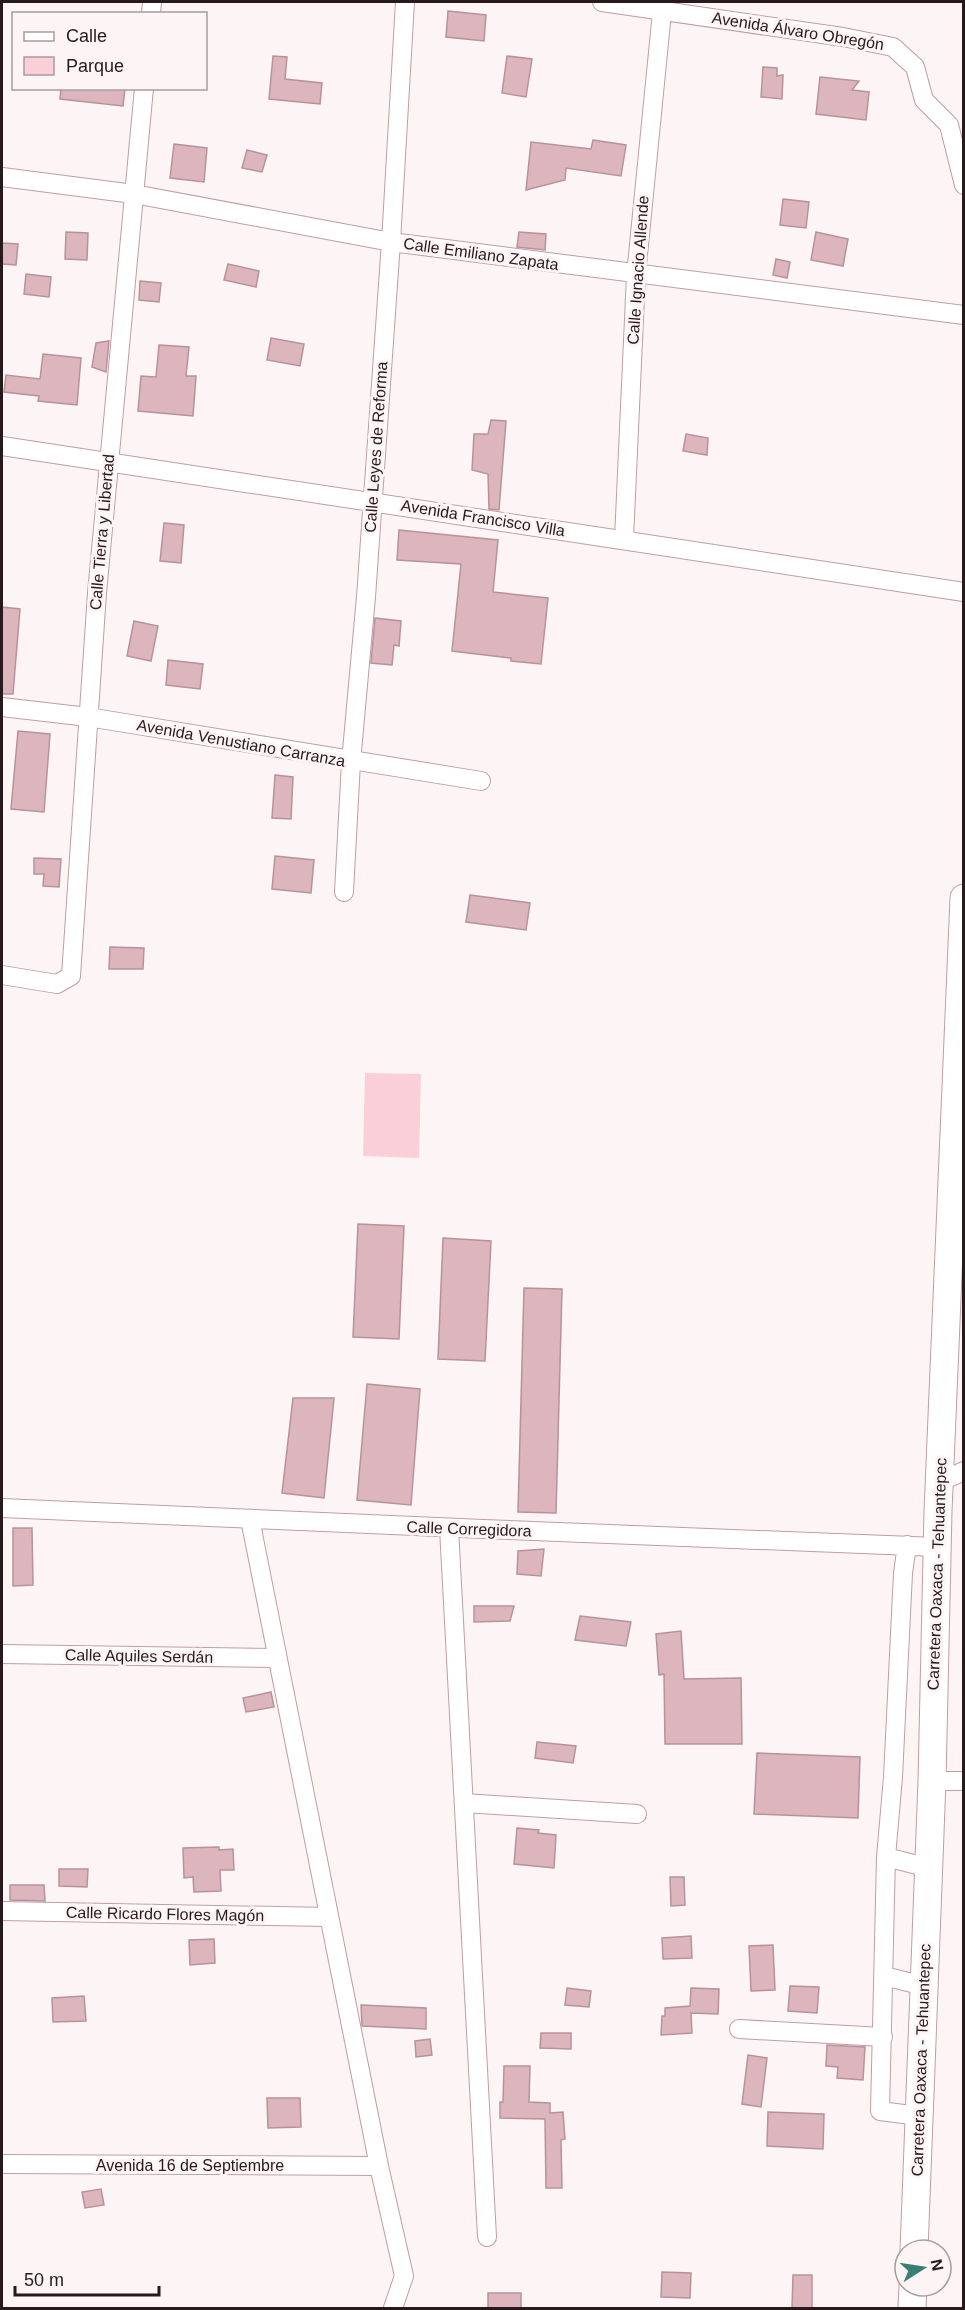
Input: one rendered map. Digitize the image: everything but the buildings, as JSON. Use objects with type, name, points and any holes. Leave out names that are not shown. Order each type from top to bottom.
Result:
[{"type":"main road","name":"Carretera Oaxaca - Tehuantepec","points":[[914,2238],[932,1781],[938,1546],[951,1477],[963,898]]},
{"type":"street","name":"Calle Leyes de Reforma","points":[[344,892],[351,762],[391,243],[405,2]]},
{"type":"street","name":"Avenida Álvaro Obregón","points":[[602,2],[663,6],[893,47],[915,67],[924,100],[949,125],[963,185]]},
{"type":"street","name":"Calle Ignacio Allende","points":[[624,540],[636,275],[663,6]]},
{"type":"street","name":"Calle Tierra y Libertad","points":[[2,975],[57,984],[71,976],[108,462],[144,90]]},
{"type":"street","name":"Calle Emiliano Zapata","points":[[2,177],[134,195],[391,243],[963,315]]},
{"type":"street","name":"Avenida Francisco Villa","points":[[2,446],[963,592]]},
{"type":"street","name":"Avenida Venustiano Carranza","points":[[2,707],[88,717],[351,762],[481,781]]},
{"type":"street","name":"Calle Corregidora","points":[[2,1508],[448,1528],[938,1546]]},
{"type":"street","points":[[250,1519],[379,2166],[404,2276],[393,2308]]},
{"type":"street","points":[[448,1528],[487,2237]]},
{"type":"street","points":[[907,1545],[903,1573],[893,1777],[886,1857],[880,2111],[919,2116]]},
{"type":"street","name":"Calle Aquiles Serdán","points":[[2,1654],[277,1658]]},
{"type":"street","points":[[932,1781],[963,1781]]},
{"type":"street","points":[[464,1803],[637,1814]]},
{"type":"street","points":[[886,1857],[929,1868]]},
{"type":"street","name":"Calle Ricardo Flores Magón","points":[[2,1911],[329,1917]]},
{"type":"street","points":[[884,1976],[924,1986]]},
{"type":"street","points":[[738,2029],[883,2037]]},
{"type":"street","name":"Avenida 16 de Septiembre","points":[[2,2164],[379,2166]]},
{"type":"green space","points":[[365,1073],[421,1074],[419,1158],[363,1156]]}]
